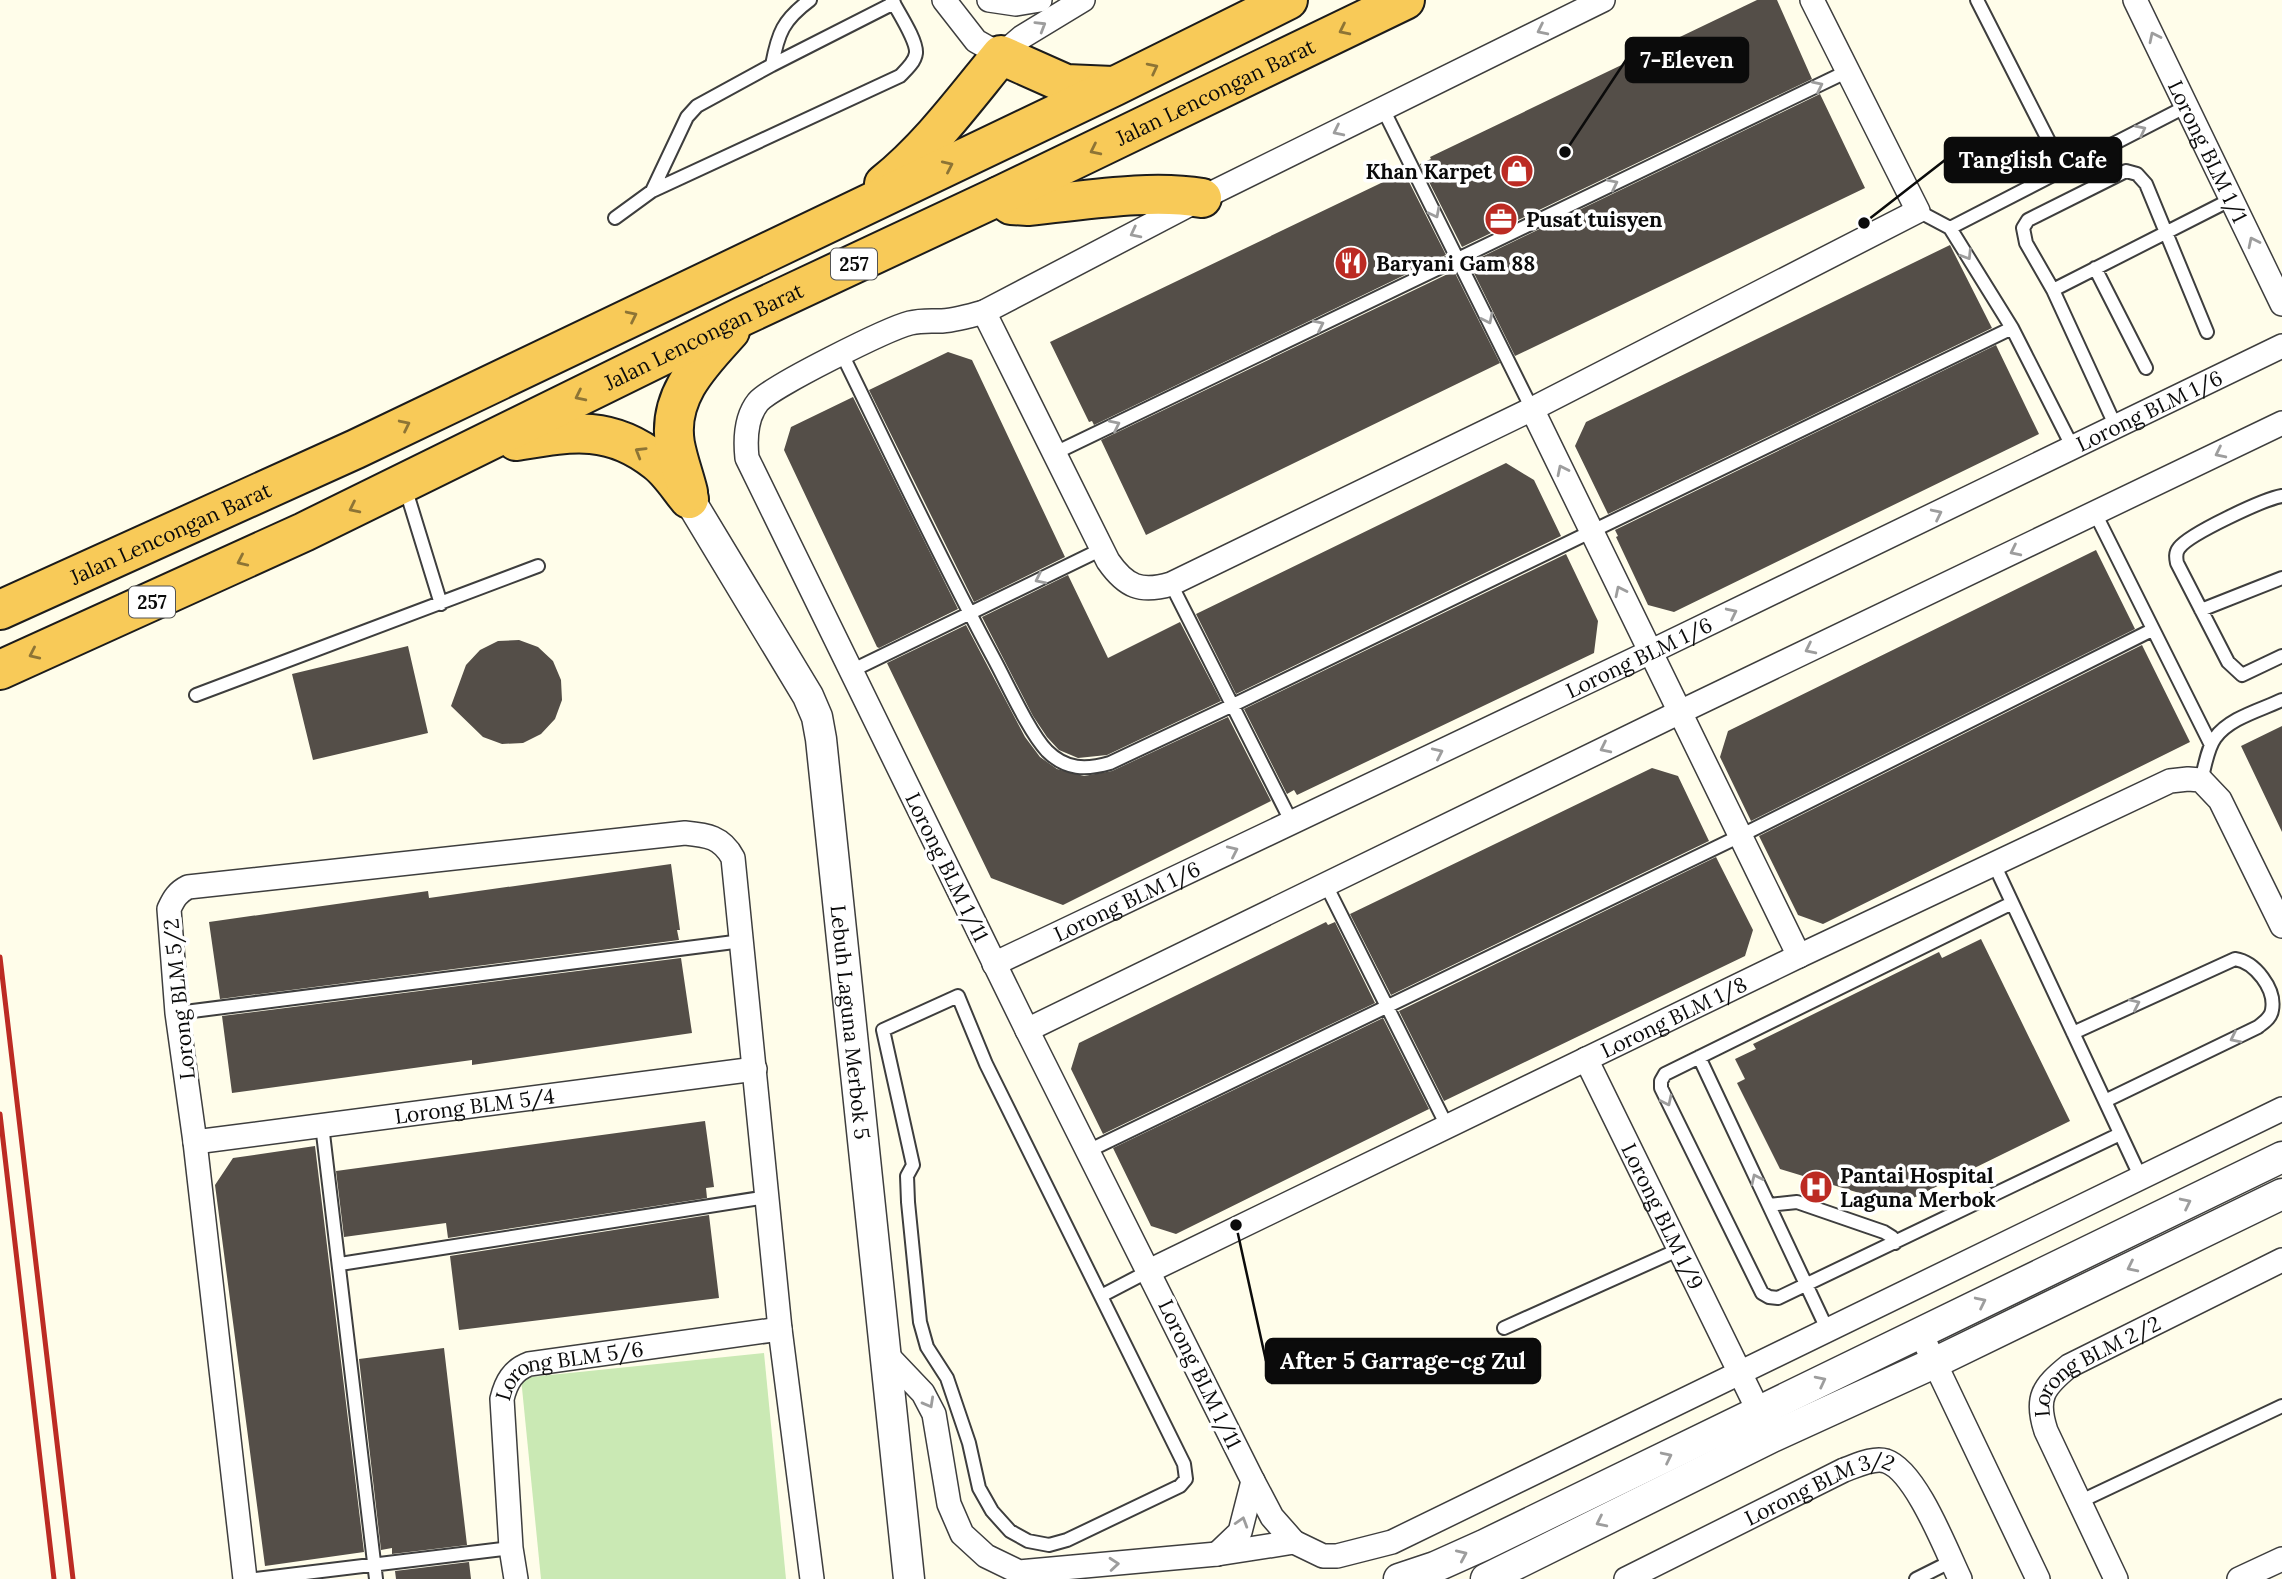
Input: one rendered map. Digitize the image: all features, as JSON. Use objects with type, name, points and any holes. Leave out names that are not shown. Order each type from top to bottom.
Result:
[{"type":"highway","name":"Jalan Lencongan Barat","points":[[0,610],[356,449],[1115,86],[1288,0]]},
{"type":"highway","name":"Jalan Lencongan Barat","points":[[0,670],[304,533],[743,316],[1405,0]]},
{"type":"highway","points":[[845,215],[903,169],[940,130],[1001,55],[1066,84],[1115,86]]},
{"type":"highway","points":[[999,196],[1011,205],[1028,206],[1151,196],[1182,195],[1202,198]]},
{"type":"highway","points":[[689,499],[675,442],[674,425],[678,397],[698,366],[743,316]]},
{"type":"highway","points":[[478,446],[572,432],[601,434],[627,444],[657,462],[689,499]]},
{"type":"street","points":[[944,0],[976,41],[1001,55],[1022,37],[1083,0]]},
{"type":"street","points":[[989,0],[1016,4],[1040,0]]},
{"type":"street","name":"Lorong BLM 1/11","points":[[1294,1542],[1272,1517],[1253,1481],[994,964],[747,458],[748,422],[757,403],[769,392],[842,354],[909,323],[945,321],[984,312],[1202,198],[1604,0]]},
{"type":"street","points":[[984,312],[1053,454],[1116,572],[1127,582],[1142,589],[1156,589],[1171,584],[1532,409],[1918,211],[1812,0]]},
{"type":"street","name":"Lorong BLM 1/1","points":[[2135,0],[2282,304]]},
{"type":"street","name":"Lorong BLM 1/6","points":[[994,964],[1650,652],[2282,345]]},
{"type":"street","points":[[1532,409],[1799,956]]},
{"type":"street","points":[[1027,1030],[2282,423]]},
{"type":"street","name":"Lebuh Laguna Merbok 5","points":[[689,499],[808,696],[817,717],[909,1579]]},
{"type":"street","points":[[2201,780],[2220,800],[2282,926]]},
{"type":"street","name":"Lorong BLM 1/8","points":[[1150,1271],[1799,956],[2170,781],[2201,780]]},
{"type":"street","name":"Lorong BLM 5/2","points":[[245,1579],[195,1142],[177,1013],[169,909],[180,891],[188,887],[684,833],[718,839],[728,848],[733,858],[743,941]]},
{"type":"street","points":[[743,941],[780,1329],[812,1579]]},
{"type":"street","name":"Lorong BLM 1/9","points":[[1586,1059],[1766,1425]]},
{"type":"street","name":"Lorong BLM 5/4","points":[[195,1142],[755,1069]]},
{"type":"street","points":[[884,1352],[923,1393],[934,1414],[949,1504],[962,1534],[986,1556],[1019,1572],[1217,1554],[1294,1542],[1323,1556],[1337,1556],[1392,1542],[2282,1109]]},
{"type":"street","points":[[1486,1579],[1766,1425],[1920,1332],[2282,1157]]},
{"type":"street","points":[[1399,1579],[1434,1567],[1766,1425],[1934,1363],[2282,1194]]},
{"type":"street","name":"Lorong BLM 2/2","points":[[2116,1579],[2046,1431],[2039,1411],[2043,1393],[2054,1378],[2081,1359],[2282,1259]]},
{"type":"street","name":"Lorong BLM 5/6","points":[[516,1579],[511,1548],[502,1399],[505,1387],[519,1368],[528,1364],[780,1329]]},
{"type":"street","points":[[1920,1332],[2038,1579]]},
{"type":"street","name":"Lorong BLM 3/2","points":[[1626,1579],[1653,1573],[1844,1471],[1873,1461],[1885,1460],[1897,1467],[1919,1494],[1956,1570]]},
{"type":"street","points":[[1217,1554],[1240,1532],[1253,1481]]},
{"type":"street","points":[[2239,1579],[2282,1559]]},
{"type":"lane","points":[[772,65],[778,35],[791,16],[810,0]]},
{"type":"lane","points":[[1977,0],[2063,170]]},
{"type":"lane","points":[[615,218],[652,191],[900,76],[916,54],[914,43],[893,2],[697,106],[687,117],[652,191]]},
{"type":"lane","points":[[1053,454],[1848,72]]},
{"type":"lane","points":[[1950,228],[2188,106]]},
{"type":"lane","points":[[1383,109],[1532,409]]},
{"type":"lane","points":[[2116,427],[2053,290],[2026,243],[2023,228],[2028,220],[2126,171],[2137,174],[2146,184],[2207,332]]},
{"type":"lane","points":[[2053,290],[2232,199]]},
{"type":"lane","points":[[1918,211],[1950,228],[2012,328],[2073,448]]},
{"type":"lane","points":[[2095,268],[2146,368]]},
{"type":"lane","points":[[842,354],[970,613],[1029,723],[1046,750],[1065,764],[1091,768],[1110,763],[1233,705],[2012,328]]},
{"type":"lane","points":[[404,483],[441,604]]},
{"type":"lane","points":[[2282,496],[2195,534],[2179,547],[2175,556],[2228,662],[2242,675],[2282,656]]},
{"type":"lane","points":[[2095,513],[2211,745]]},
{"type":"lane","points":[[851,671],[1102,549]]},
{"type":"lane","points":[[196,695],[538,566]]},
{"type":"lane","points":[[2201,610],[2282,578]]},
{"type":"lane","points":[[1171,584],[1292,822]]},
{"type":"lane","points":[[1088,1151],[1740,836],[2152,630]]},
{"type":"lane","points":[[2201,780],[2216,736],[2227,726],[2282,700]]},
{"type":"lane","points":[[1994,864],[2141,1178]]},
{"type":"lane","points":[[1326,885],[1447,1126]]},
{"type":"lane","points":[[2012,903],[1665,1074],[1661,1088],[1762,1293],[1778,1298],[2120,1134]]},
{"type":"lane","points":[[177,1013],[743,941]]},
{"type":"lane","points":[[2073,1032],[2235,959],[2244,960],[2255,967],[2267,986],[2272,999],[2272,1010],[2268,1019],[2258,1027],[2105,1101]]},
{"type":"lane","points":[[958,996],[986,1064],[1101,1296],[1184,1464],[1186,1479],[1180,1486],[1155,1500],[1067,1540],[1049,1545],[1028,1541],[1010,1531],[992,1511],[979,1488],[969,1443],[947,1378],[927,1347],[920,1322],[908,1202],[907,1176],[913,1165],[883,1030],[958,996]]},
{"type":"lane","points":[[1699,1057],[1828,1331]]},
{"type":"lane","points":[[322,1125],[376,1579]]},
{"type":"lane","points":[[340,1264],[766,1197]]},
{"type":"lane","points":[[1769,1205],[1797,1202],[1884,1231],[1895,1243]]},
{"type":"lane","points":[[1504,1328],[1680,1248]]},
{"type":"lane","points":[[1101,1296],[1150,1271]]},
{"type":"lane","points":[[2079,1502],[2282,1406]]},
{"type":"lane","points":[[256,1579],[511,1548]]},
{"type":"lane","points":[[1916,1579],[1956,1570]]},
{"type":"green space","points":[[764,1353],[786,1579],[541,1579],[521,1378]]},
{"type":"building","points":[[1757,0],[1777,0],[1812,79],[1462,247],[1420,164]]},
{"type":"building","points":[[1820,94],[1865,188],[1515,356],[1469,263]]},
{"type":"building","points":[[1404,172],[1446,255],[1094,425],[1092,421],[1089,422],[1050,342]]},
{"type":"building","points":[[1950,245],[1992,328],[1608,514],[1575,446],[1586,422]]},
{"type":"building","points":[[1454,271],[1500,363],[1146,535],[1101,440]]},
{"type":"building","points":[[1996,345],[2039,434],[1674,612],[1648,605],[1615,530]]},
{"type":"building","points":[[948,352],[972,360],[1065,557],[974,602],[869,390]]},
{"type":"building","points":[[853,397],[958,609],[879,648],[784,450],[791,427]]},
{"type":"building","points":[[1506,463],[1534,480],[1561,536],[1236,694],[1196,614]]},
{"type":"building","points":[[2096,550],[2135,629],[1751,821],[1720,757],[1728,731]]},
{"type":"building","points":[[1566,554],[1598,621],[1594,653],[1297,795],[1294,790],[1287,794],[1244,709]]},
{"type":"building","points":[[1068,575],[1108,658],[1180,622],[1221,701],[1107,755],[1078,758],[1059,750],[1033,716],[982,617]]},
{"type":"building","points":[[966,625],[1025,737],[1040,757],[1057,769],[1084,776],[1112,771],[1228,717],[1271,801],[1063,905],[991,878],[887,663]]},
{"type":"building","points":[[519,640],[538,647],[553,661],[561,680],[562,700],[555,719],[541,734],[523,743],[502,744],[483,737],[451,706],[466,665],[480,650],[498,641]]},
{"type":"building","points":[[2142,645],[2190,742],[1823,924],[1798,915],[1759,836]]},
{"type":"building","points":[[408,646],[428,733],[313,760],[292,674]]},
{"type":"building","points":[[2282,726],[2282,832],[2241,746]]},
{"type":"building","points":[[1652,768],[1678,776],[1709,841],[1391,995],[1350,914]]},
{"type":"building","points":[[1716,857],[1753,930],[1745,956],[1444,1101],[1399,1011]]},
{"type":"building","points":[[671,864],[679,940],[220,999],[209,922],[428,891],[429,898]]},
{"type":"building","points":[[1326,922],[1328,925],[1335,922],[1375,1003],[1103,1134],[1071,1069],[1079,1043]]},
{"type":"building","points":[[1981,939],[2070,1121],[1899,1205],[1780,1169],[1737,1083],[1745,1079],[1735,1059],[1756,1049],[1753,1044],[1939,952],[1942,958]]},
{"type":"building","points":[[681,958],[692,1033],[472,1065],[472,1060],[232,1093],[222,1016]]},
{"type":"building","points":[[1383,1018],[1429,1109],[1176,1234],[1151,1226],[1113,1148]]},
{"type":"building","points":[[705,1121],[714,1187],[706,1188],[707,1198],[448,1238],[446,1223],[344,1237],[336,1171]]},
{"type":"building","points":[[315,1146],[364,1552],[265,1566],[215,1185],[233,1158]]},
{"type":"building","points":[[709,1215],[719,1298],[459,1330],[450,1256]]},
{"type":"building","points":[[444,1348],[467,1545],[392,1554],[392,1548],[381,1550],[359,1359]]},
{"type":"building","points":[[469,1562],[471,1579],[396,1579],[395,1571]]},
{"type":"railway","points":[[0,957],[73,1579]]},
{"type":"railway","points":[[0,1114],[54,1579]]},
{"type":"place","name":"7-Eleven","points":[[1565,152]]},
{"type":"place","name":"Khan Karpet","points":[[1517,171]]},
{"type":"place","name":"Pusat tuisyen","points":[[1501,219]]},
{"type":"place","name":"Tanglish Cafe","points":[[1864,223]]},
{"type":"place","name":"Baryani Gam 88","points":[[1351,263]]},
{"type":"place","name":"Pantai Hospital Laguna Merbok","points":[[1816,1187]]},
{"type":"place","name":"After 5 Garrage-cg Zul","points":[[1236,1225]]}]
